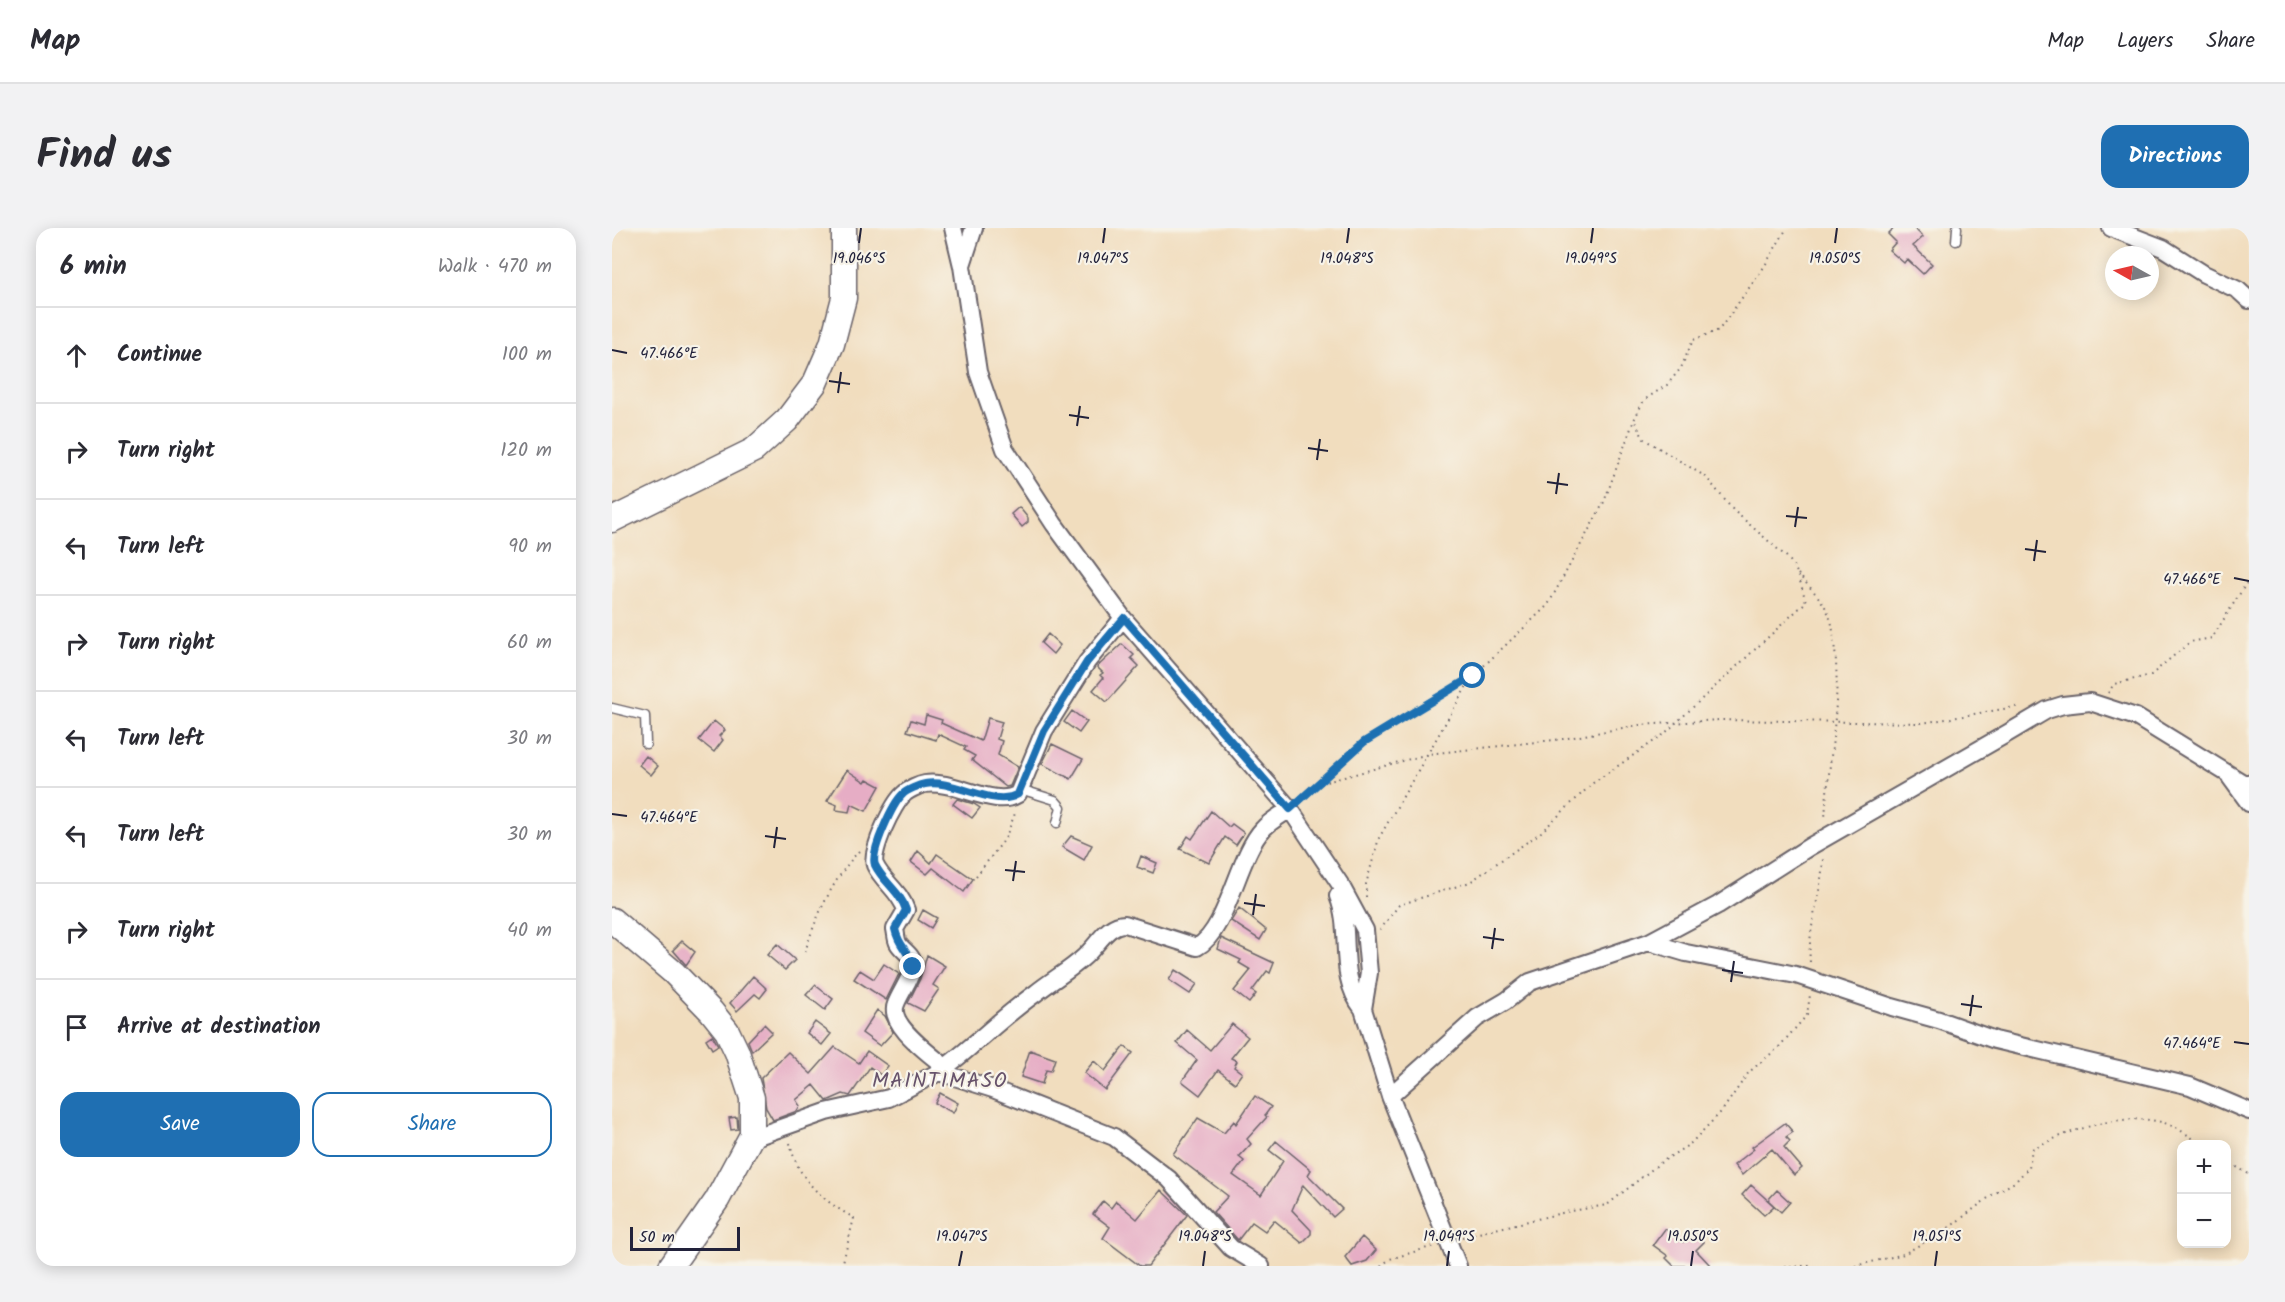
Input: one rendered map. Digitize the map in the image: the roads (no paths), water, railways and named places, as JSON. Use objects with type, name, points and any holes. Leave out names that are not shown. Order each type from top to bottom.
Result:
[{"type":"street","points":[[612,520],[754,450],[787,420],[815,383],[832,344],[844,298],[844,228]]},
{"type":"street","points":[[953,228],[962,266],[978,372],[1005,449],[1054,524],[1124,618],[1290,809],[1372,932],[1369,974],[1363,1009]]},
{"type":"street","points":[[962,266],[974,228]]},
{"type":"street","points":[[2111,228],[2163,248],[2204,274],[2238,290],[2249,300]]},
{"type":"street","points":[[1124,618],[1087,662],[1044,731],[1019,792],[1012,798],[990,797],[970,790],[926,784],[903,794],[873,852],[875,865],[902,897],[906,910],[895,929],[898,944],[911,958],[913,967],[894,1008],[909,1038],[926,1049],[942,1070],[1114,1137],[1169,1179],[1231,1248],[1261,1266]]},
{"type":"street","points":[[1390,1096],[1477,1018],[1506,1002],[1530,982],[1649,942],[1718,905],[1824,839],[2047,710],[2063,705],[2090,702],[2136,717],[2243,783],[2249,783]]},
{"type":"street","points":[[2228,774],[2249,802]]},
{"type":"street","points":[[752,1135],[758,1136],[826,1112],[889,1098],[942,1070],[1036,992],[1061,977],[1102,940],[1109,928],[1116,924],[1125,924],[1197,947],[1203,944],[1226,908],[1248,855],[1262,830],[1290,809]]},
{"type":"street","points":[[1321,856],[1346,919],[1344,951],[1354,998],[1363,1009],[1390,1096],[1458,1266]]},
{"type":"street","points":[[612,920],[674,974],[711,1011],[727,1031],[737,1052],[752,1098],[752,1135],[717,1200],[671,1266]]},
{"type":"street","points":[[1649,942],[1812,980],[1940,1020],[1995,1040],[2190,1086],[2249,1111]]},
{"type":"lane","points":[[1956,241],[1957,228]]},
{"type":"lane","points":[[612,708],[645,716],[646,744]]},
{"type":"lane","points":[[1019,792],[1055,800],[1061,807],[1057,823]]},
{"type":"district","name":"MAINTIMASO","points":[[940,1080]]}]
